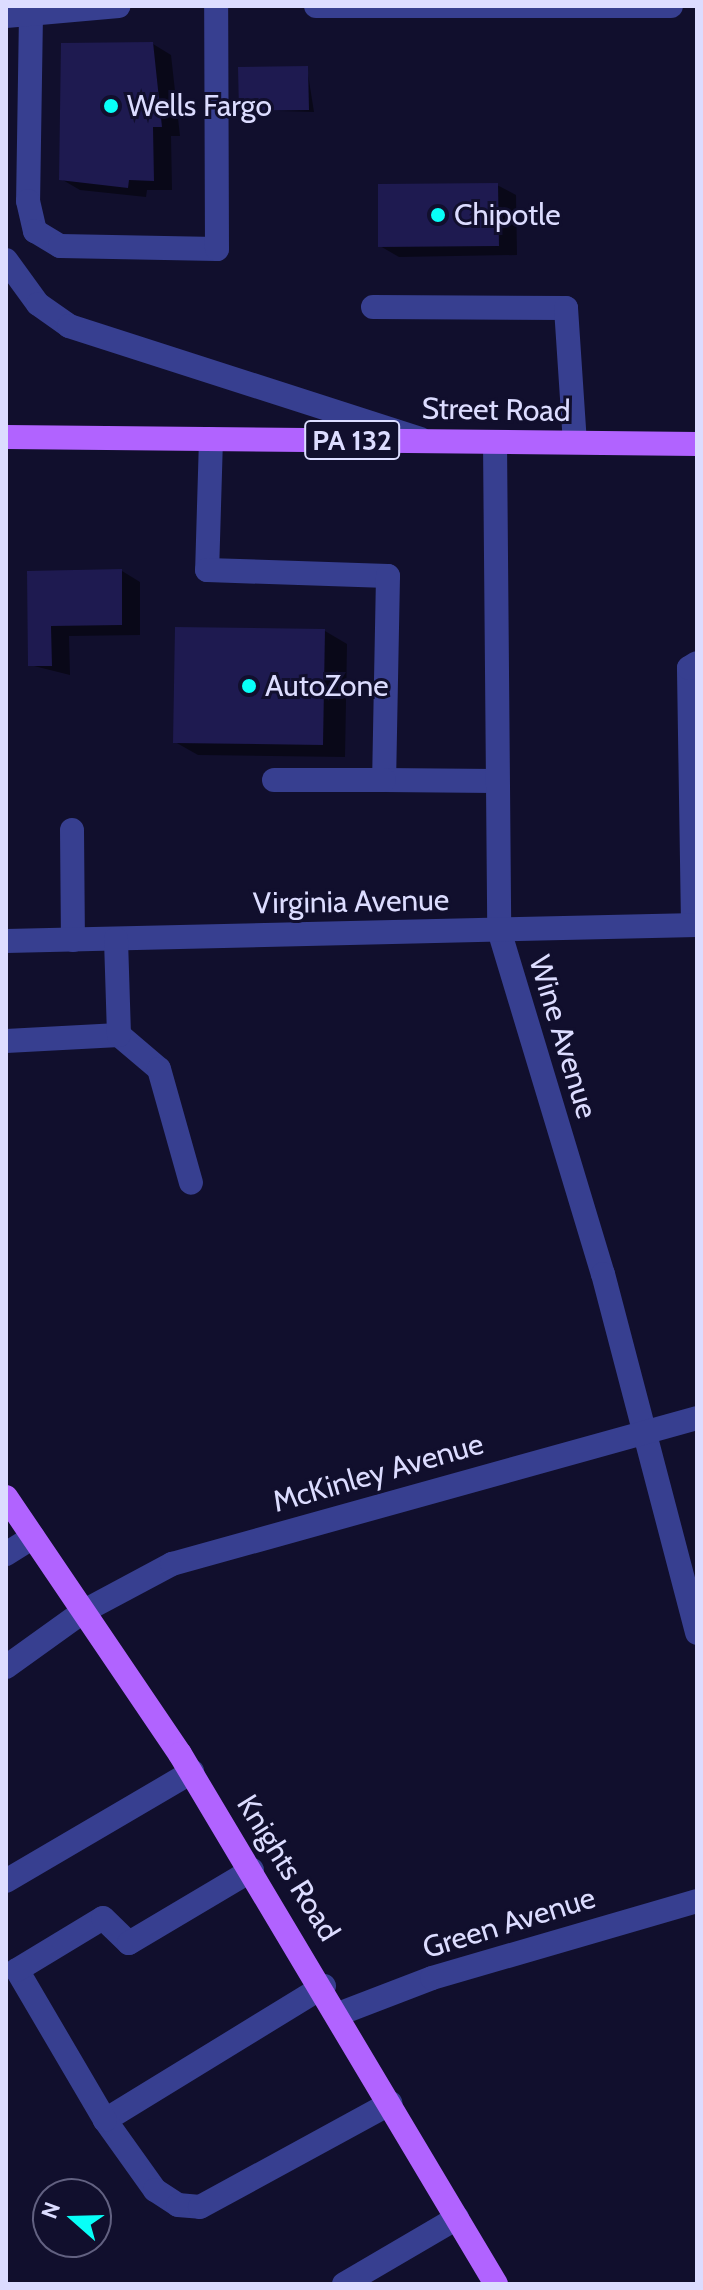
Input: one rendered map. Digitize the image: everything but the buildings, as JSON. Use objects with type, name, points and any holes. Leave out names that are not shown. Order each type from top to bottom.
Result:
[{"type":"main road","name":"Street Road","points":[[6,437],[697,444]]},
{"type":"main road","name":"Knights Road","points":[[6,1497],[192,1772],[341,2013],[496,2284]]},
{"type":"street","points":[[6,16],[119,6]]},
{"type":"street","points":[[31,14],[28,201],[35,231],[60,246],[217,249],[216,6]]},
{"type":"street","points":[[316,6],[671,6]]},
{"type":"street","points":[[6,260],[38,304],[69,326],[426,441]]},
{"type":"street","points":[[373,307],[566,308],[575,442]]},
{"type":"street","points":[[211,439],[207,570],[388,576],[384,780]]},
{"type":"street","name":"Wine Avenue","points":[[495,442],[495,781],[499,930],[603,1274],[642,1433],[697,1633]]},
{"type":"street","points":[[695,925],[689,668],[697,663]]},
{"type":"street","points":[[274,780],[495,781]]},
{"type":"street","points":[[72,830],[73,940]]},
{"type":"street","name":"Virginia Avenue","points":[[6,941],[695,925]]},
{"type":"street","points":[[116,939],[119,1035]]},
{"type":"street","points":[[6,1041],[119,1035],[159,1069],[191,1183]]},
{"type":"street","name":"McKinley Avenue","points":[[6,1667],[84,1611],[172,1564],[697,1418]]},
{"type":"street","points":[[6,1554],[33,1537]]},
{"type":"street","points":[[6,1881],[192,1772]]},
{"type":"street","points":[[252,1870],[129,1943],[103,1918],[17,1970],[105,2120],[155,2190],[178,2205],[200,2207],[391,2103]]},
{"type":"street","name":"Green Avenue","points":[[341,2013],[432,1978],[697,1901]]},
{"type":"street","points":[[105,2120],[324,1986]]},
{"type":"street","points":[[344,2284],[457,2218]]},
{"type":"place","name":"Wells Fargo","points":[[111,106]]},
{"type":"place","name":"Chipotle","points":[[438,215]]},
{"type":"place","name":"AutoZone","points":[[249,686]]}]
